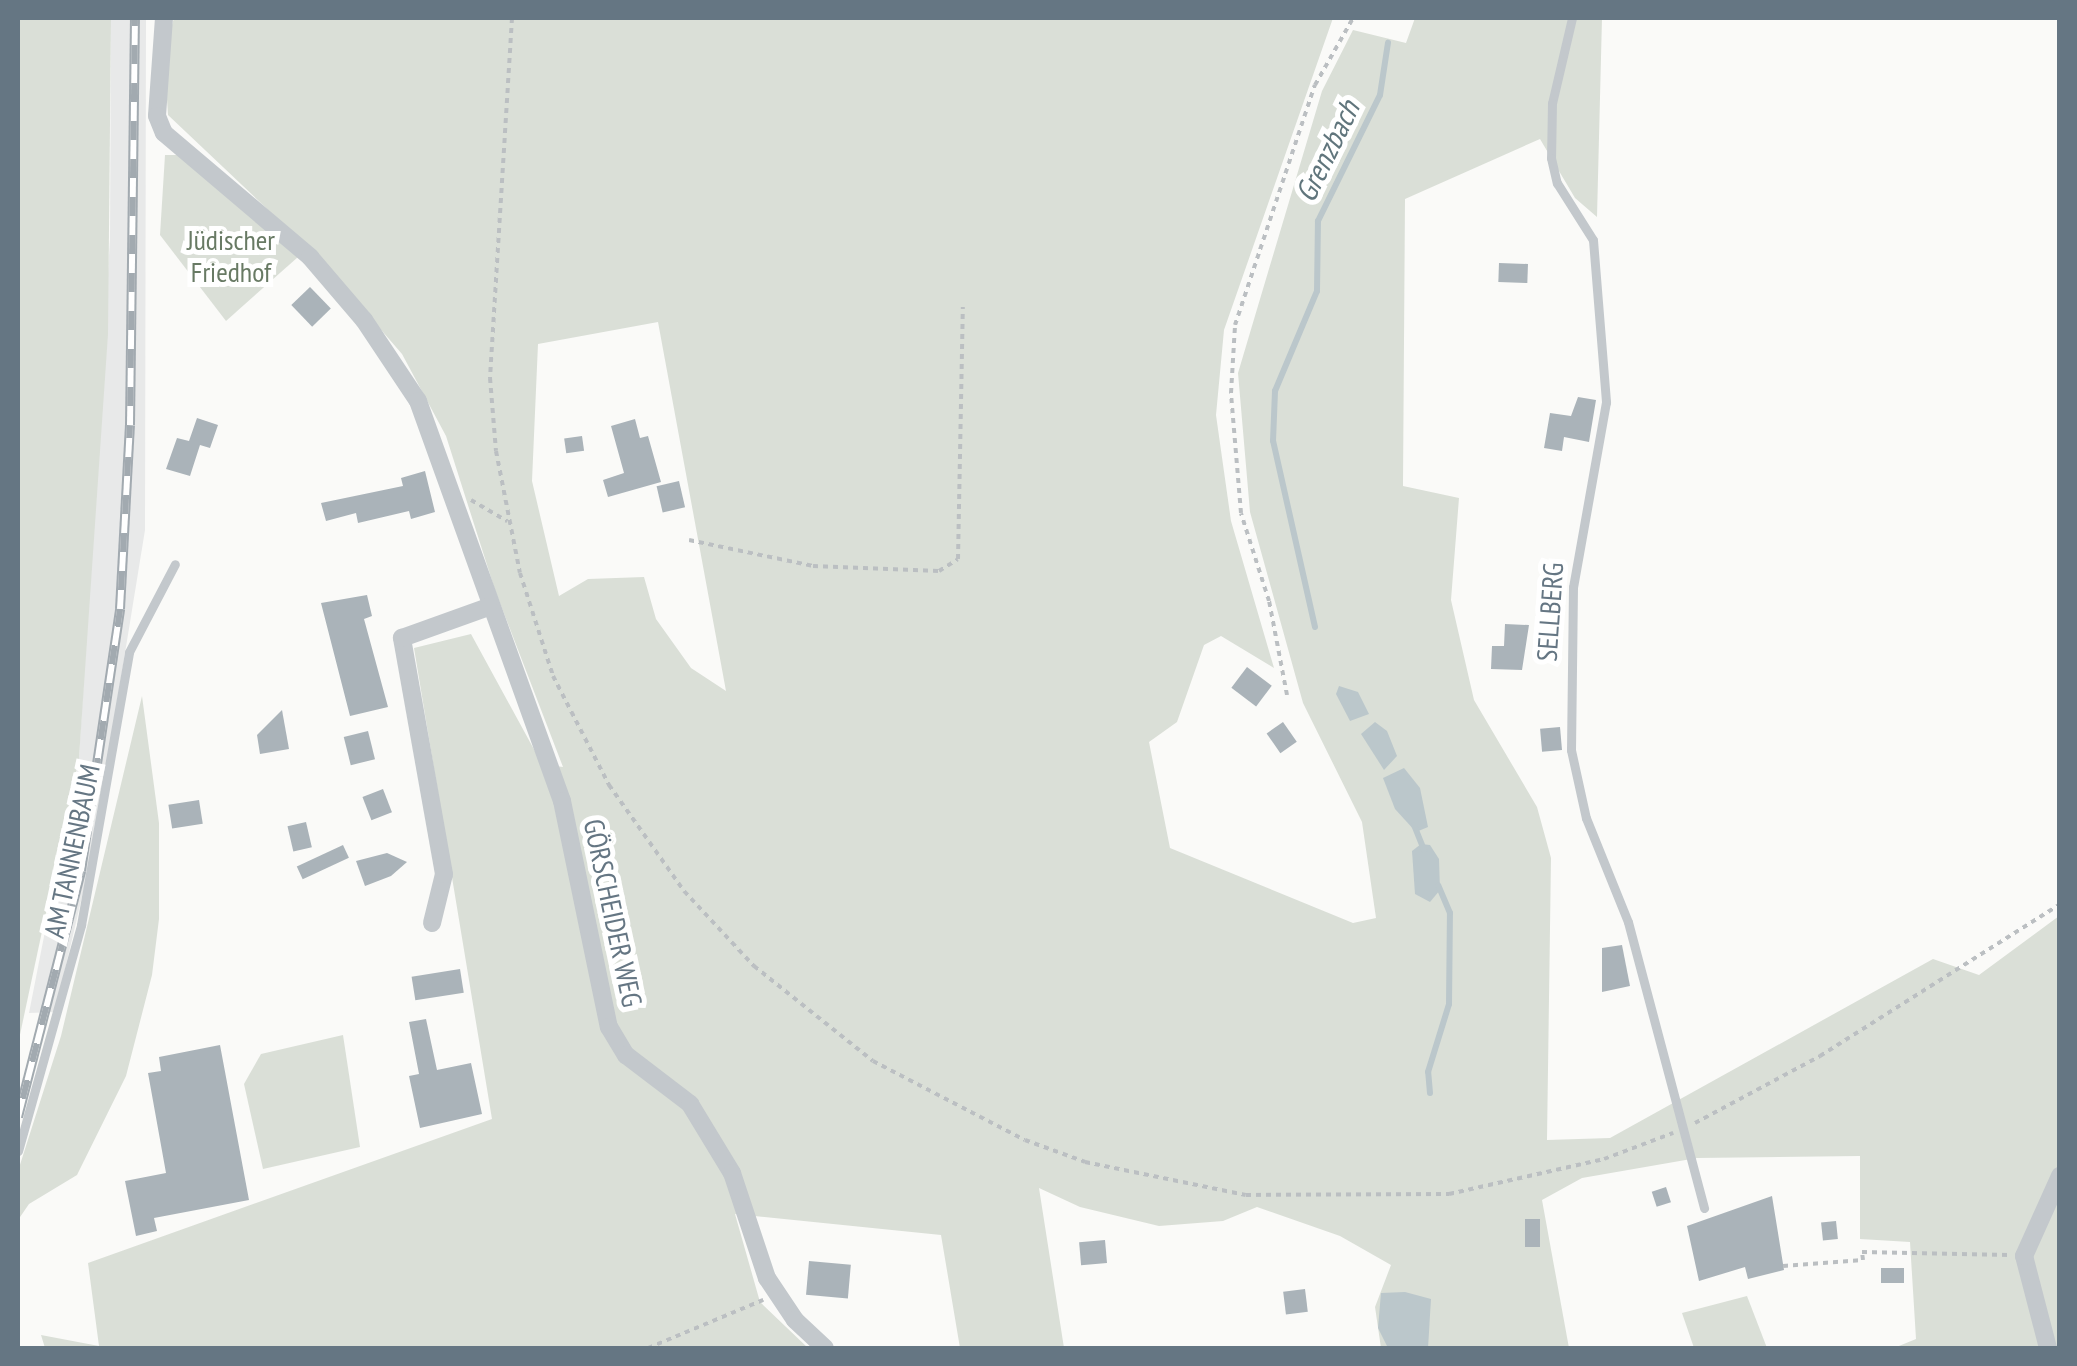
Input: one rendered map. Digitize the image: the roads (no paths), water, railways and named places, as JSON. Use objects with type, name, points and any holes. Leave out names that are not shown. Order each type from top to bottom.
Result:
[{"type":"street","name":"GÖRSCHEIDER WEG","points":[[164,18],[157,104],[164,132],[310,257],[364,320],[418,401],[456,503],[488,607],[562,801],[609,1027],[626,1055],[690,1104],[732,1173],[778,1294],[825,1348]]},
{"type":"street","points":[[432,923],[444,874],[402,638],[488,607]]},
{"type":"street","points":[[2048,1348],[2024,1256],[2060,1176]]},
{"type":"lane","name":"SELLBERG","points":[[1572,18],[1552,104],[1551,158],[1557,184],[1593,240],[1606,402],[1572,587],[1571,750],[1676,1099],[1704,1208]]},
{"type":"lane","name":"AM TANNENBAUM","points":[[18,1151],[81,926],[129,652],[175,564]]},
{"type":"waterway","name":"Grenzbach","points":[[1315,627],[1273,441],[1275,391],[1317,291],[1318,221],[1380,95],[1388,43]]},
{"type":"waterway","name":"Grenzbach","points":[[1414,825],[1424,850]]},
{"type":"waterway","name":"Grenzbach","points":[[1430,1093],[1428,1072],[1449,1004],[1450,913],[1438,885]]},
{"type":"railway","points":[[18,1117],[81,871],[120,609],[130,425],[135,18]]},
{"type":"park label","name":"Jüdischer Friedhof","points":[[231,256]]}]
